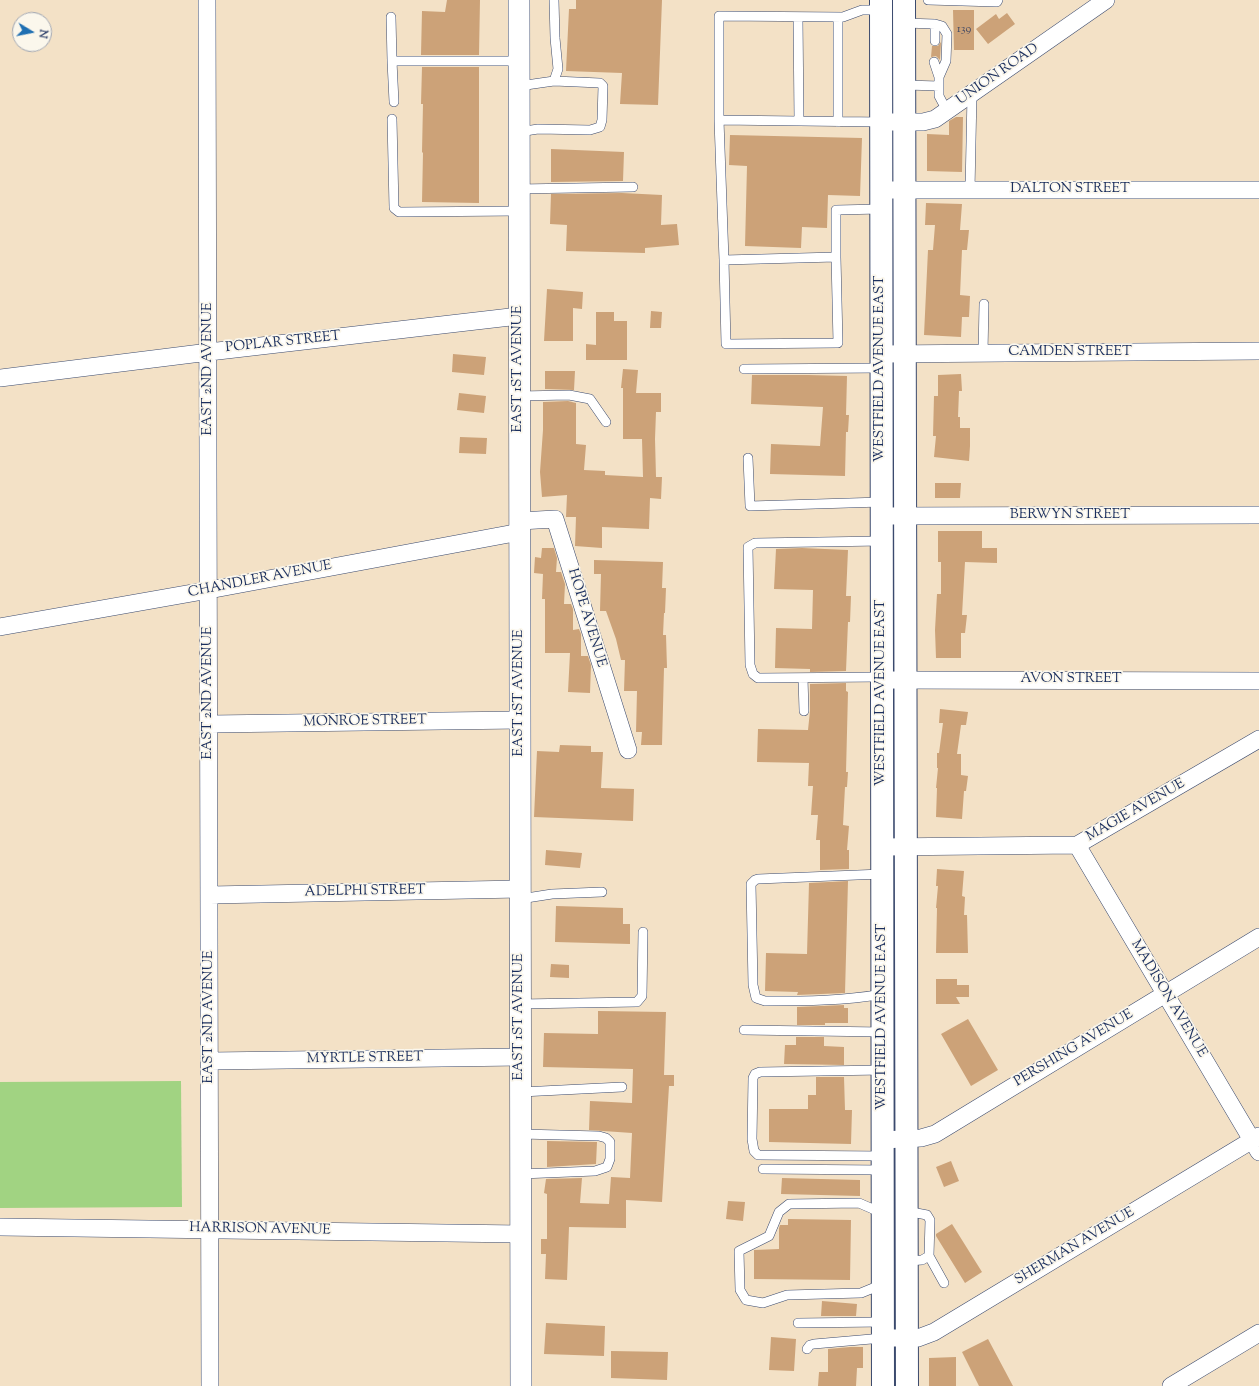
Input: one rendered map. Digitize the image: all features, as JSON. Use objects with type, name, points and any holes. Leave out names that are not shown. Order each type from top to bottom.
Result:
[{"type":"main road","name":"WESTFIELD AVENUE EAST","points":[[904,0],[906,1386]]},
{"type":"main road","name":"WESTFIELD AVENUE EAST","points":[[881,5],[883,1386]]},
{"type":"main road","points":[[882,994],[906,994]]},
{"type":"street","name":"EAST 2ND AVENUE","points":[[207,0],[210,724],[210,1386]]},
{"type":"street","name":"EAST 1ST AVENUE","points":[[518,0],[521,1386]]},
{"type":"street","name":"UNION ROAD","points":[[881,122],[929,121],[972,94],[1106,0]]},
{"type":"street","name":"DALTON STREET","points":[[881,199],[904,190],[1259,190]]},
{"type":"street","name":"POPLAR STREET","points":[[0,378],[519,316]]},
{"type":"street","name":"CAMDEN STREET","points":[[882,361],[905,353],[1259,352]]},
{"type":"street","name":"BERWYN STREET","points":[[882,509],[905,516],[1259,515]]},
{"type":"street","name":"HOPE AVENUE","points":[[520,526],[555,519],[628,750]]},
{"type":"street","name":"CHANDLER AVENUE","points":[[0,627],[209,590],[520,526]]},
{"type":"street","name":"AVON STREET","points":[[882,679],[1259,681]]},
{"type":"street","name":"MONROE STREET","points":[[210,724],[520,720]]},
{"type":"street","name":"MAGIE AVENUE","points":[[882,847],[1077,845],[1259,739]]},
{"type":"street","name":"MADISON AVENUE","points":[[1077,845],[1165,994],[1257,1143]]},
{"type":"street","name":"ADELPHI STREET","points":[[210,895],[520,894]]},
{"type":"street","name":"PERSHING AVENUE","points":[[883,1155],[906,1140],[934,1134],[1259,937]]},
{"type":"street","name":"MYRTLE STREET","points":[[210,1061],[520,1057]]},
{"type":"street","name":"SHERMAN AVENUE","points":[[883,1330],[906,1338],[918,1338],[934,1332],[1257,1143]]},
{"type":"street","name":"HARRISON AVENUE","points":[[0,1227],[521,1234]]},
{"type":"street","points":[[1171,1386],[1259,1333]]},
{"type":"lane","points":[[554,0],[555,38],[558,68],[554,81]]},
{"type":"lane","points":[[928,0],[997,2],[998,0]]},
{"type":"lane","points":[[881,5],[843,17],[719,16],[719,120],[726,344],[838,343],[836,210],[881,199]]},
{"type":"lane","points":[[391,16],[394,102]]},
{"type":"lane","points":[[798,17],[798,121]]},
{"type":"lane","points":[[838,17],[838,122]]},
{"type":"lane","points":[[904,24],[935,24],[942,26],[947,34],[946,61],[939,82]]},
{"type":"lane","points":[[935,24],[935,41]]},
{"type":"lane","points":[[392,60],[519,61]]},
{"type":"lane","points":[[934,62],[939,82],[939,96],[947,111]]},
{"type":"lane","points":[[519,86],[554,81],[600,83],[603,86],[602,120],[600,127],[590,130],[538,129],[519,132]]},
{"type":"lane","points":[[904,85],[939,82]]},
{"type":"lane","points":[[970,190],[972,94]]},
{"type":"lane","points":[[392,120],[394,208],[399,212],[519,211]]},
{"type":"lane","points":[[719,120],[881,122]]},
{"type":"lane","points":[[519,189],[633,187]]},
{"type":"lane","points":[[724,260],[836,257]]},
{"type":"lane","points":[[984,304],[984,353]]},
{"type":"lane","points":[[744,369],[882,361]]},
{"type":"lane","points":[[519,396],[569,395],[590,399],[606,422]]},
{"type":"lane","points":[[748,458],[750,506],[882,509]]},
{"type":"lane","points":[[882,541],[755,543],[748,547],[750,669],[753,674],[758,678],[882,679]]},
{"type":"lane","points":[[803,678],[804,711]]},
{"type":"lane","points":[[882,874],[758,879],[752,884],[753,985],[756,998],[765,1002],[840,1000],[856,999],[882,994]]},
{"type":"lane","points":[[520,894],[602,892]]},
{"type":"lane","points":[[520,1004],[637,1002],[642,996],[643,932]]},
{"type":"lane","points":[[744,1030],[883,1032]]},
{"type":"lane","points":[[883,1070],[760,1072],[755,1074],[753,1078],[752,1139],[754,1151],[758,1155],[883,1155]]},
{"type":"lane","points":[[521,1092],[622,1087]]},
{"type":"lane","points":[[521,1134],[590,1136],[606,1138],[610,1142],[610,1159],[607,1167],[595,1171],[521,1174]]},
{"type":"lane","points":[[763,1169],[883,1155]]},
{"type":"lane","points":[[883,1213],[859,1203],[789,1204],[779,1212],[769,1236],[740,1251],[740,1290],[746,1300],[763,1304],[787,1295],[861,1292],[883,1284]]},
{"type":"lane","points":[[906,1211],[927,1215],[930,1220],[929,1256],[944,1283]]},
{"type":"lane","points":[[906,1262],[922,1260],[929,1256]]},
{"type":"lane","points":[[798,1323],[883,1330]]},
{"type":"lane","points":[[807,1349],[810,1345],[814,1344],[883,1330]]},
{"type":"green space","points":[[181,1081],[182,1207],[0,1208],[0,1082]]},
{"type":"building","points":[[447,0],[480,0],[479,55],[421,55],[422,11],[445,12]]},
{"type":"building","points":[[576,0],[662,0],[658,105],[620,104],[622,73],[566,71],[569,9],[576,9]]},
{"type":"building","points":[[953,10],[974,10],[974,50],[954,50]]},
{"type":"building","points":[[1007,13],[1015,24],[988,44],[976,29],[996,14],[999,19]]},
{"type":"building","points":[[941,42],[940,60],[936,56],[931,57],[932,46],[938,46]]},
{"type":"building","points":[[422,67],[479,67],[479,203],[422,202]]},
{"type":"building","points":[[956,117],[963,117],[962,172],[927,171],[927,134],[949,135],[949,121]]},
{"type":"building","points":[[730,135],[862,138],[860,196],[828,195],[827,228],[802,227],[801,248],[745,246],[747,166],[729,165]]},
{"type":"building","points":[[551,149],[624,152],[623,181],[551,182]]},
{"type":"building","points":[[622,193],[662,195],[661,225],[677,224],[679,245],[645,248],[645,253],[566,251],[567,225],[550,224],[551,194]]},
{"type":"building","points":[[926,203],[962,204],[960,230],[969,230],[967,250],[962,250],[960,295],[970,296],[969,317],[962,317],[961,337],[924,335],[928,250],[933,250],[935,225],[925,225]]},
{"type":"building","points":[[547,289],[583,292],[582,309],[573,308],[573,341],[544,341]]},
{"type":"building","points":[[651,311],[662,312],[661,328],[650,328]]},
{"type":"building","points":[[596,312],[614,312],[614,321],[627,321],[627,360],[586,360],[586,344],[596,345]]},
{"type":"building","points":[[453,354],[486,357],[484,375],[452,372]]},
{"type":"building","points":[[623,369],[638,370],[636,393],[661,393],[661,412],[656,412],[655,439],[656,477],[662,477],[661,499],[650,498],[649,529],[602,527],[602,548],[575,546],[576,517],[566,517],[567,495],[542,497],[540,472],[543,402],[568,401],[576,403],[576,444],[586,445],[584,470],[605,471],[605,475],[643,477],[642,439],[623,439],[623,388],[621,388]]},
{"type":"building","points":[[545,371],[575,371],[574,390],[545,389]]},
{"type":"building","points":[[961,374],[962,391],[959,391],[958,417],[960,417],[960,428],[970,428],[969,461],[934,457],[936,436],[933,436],[934,396],[938,396],[938,375]]},
{"type":"building","points":[[752,375],[847,376],[846,415],[849,415],[848,432],[846,432],[845,476],[770,474],[771,444],[820,446],[823,407],[751,404]]},
{"type":"building","points":[[459,393],[486,396],[484,413],[457,410]]},
{"type":"building","points":[[460,437],[487,438],[486,454],[459,453]]},
{"type":"building","points":[[935,483],[961,483],[960,498],[935,498]]},
{"type":"building","points":[[938,531],[982,531],[982,548],[997,548],[997,563],[965,562],[962,615],[967,615],[965,633],[961,633],[961,658],[936,658],[935,630],[937,594],[941,594],[941,562],[938,562]]},
{"type":"building","points":[[542,548],[554,548],[557,558],[556,572],[561,572],[565,584],[564,604],[571,604],[573,609],[573,630],[579,629],[581,634],[581,656],[588,656],[591,665],[590,693],[568,692],[570,653],[545,653],[545,599],[542,599],[543,574],[534,573],[535,557],[541,558]]},
{"type":"building","points":[[802,548],[848,550],[846,596],[851,596],[850,622],[848,622],[846,671],[810,672],[810,669],[775,668],[776,628],[812,629],[813,590],[774,589],[776,549]]},
{"type":"building","points":[[594,560],[663,562],[662,588],[666,588],[663,635],[666,635],[667,668],[664,668],[662,745],[641,745],[642,732],[636,732],[637,691],[624,691],[625,660],[621,660],[616,639],[606,611],[600,611],[601,574],[594,574]]},
{"type":"building","points":[[846,683],[846,691],[848,692],[846,772],[848,772],[847,787],[845,787],[843,825],[849,826],[847,850],[849,850],[849,869],[820,870],[820,840],[816,840],[818,815],[811,815],[813,786],[808,786],[809,763],[757,762],[758,729],[808,730],[810,684]]},
{"type":"building","points":[[940,709],[968,712],[966,725],[961,725],[957,754],[961,754],[961,775],[968,776],[966,791],[964,791],[962,819],[936,817],[938,768],[937,753],[939,753],[943,723],[939,723]]},
{"type":"building","points":[[560,745],[591,746],[591,752],[603,752],[601,788],[634,789],[633,821],[534,817],[537,751],[559,752]]},
{"type":"building","points":[[546,850],[582,853],[580,868],[545,865]]},
{"type":"building","points":[[937,869],[964,871],[962,896],[965,897],[964,915],[967,915],[968,953],[936,953],[936,908],[938,886],[936,886]]},
{"type":"building","points":[[848,881],[845,993],[797,995],[798,992],[765,991],[766,953],[807,954],[809,883]]},
{"type":"building","points":[[556,906],[623,908],[623,924],[630,924],[630,944],[555,942]]},
{"type":"building","points":[[551,964],[569,965],[569,978],[550,977]]},
{"type":"building","points":[[936,979],[957,979],[957,985],[969,985],[969,997],[956,997],[960,1004],[936,1004]]},
{"type":"building","points":[[844,1005],[844,1008],[848,1008],[848,1023],[797,1025],[797,1007]]},
{"type":"building","points":[[598,1011],[666,1012],[664,1075],[674,1075],[674,1086],[669,1086],[662,1202],[626,1200],[626,1228],[569,1227],[567,1280],[545,1279],[546,1254],[541,1254],[541,1239],[547,1239],[547,1194],[544,1193],[546,1179],[582,1178],[580,1203],[609,1204],[611,1177],[630,1178],[632,1133],[589,1130],[590,1101],[632,1103],[633,1069],[543,1067],[544,1033],[598,1034]]},
{"type":"building","points":[[968,1019],[998,1070],[971,1086],[941,1034]]},
{"type":"building","points":[[796,1037],[824,1037],[824,1046],[844,1047],[844,1065],[784,1064],[785,1045],[796,1045]]},
{"type":"building","points":[[816,1077],[844,1077],[845,1110],[852,1110],[851,1144],[769,1142],[769,1109],[808,1109],[808,1095],[816,1095]]},
{"type":"building","points":[[547,1141],[597,1142],[596,1164],[547,1167]]},
{"type":"building","points":[[951,1161],[959,1181],[944,1187],[936,1167]]},
{"type":"building","points":[[782,1178],[860,1180],[860,1196],[781,1194]]},
{"type":"building","points":[[728,1201],[745,1202],[743,1221],[726,1219]]},
{"type":"building","points":[[788,1219],[851,1220],[850,1280],[754,1279],[754,1250],[779,1249],[779,1228],[780,1225],[788,1225]]},
{"type":"building","points":[[952,1224],[982,1272],[965,1283],[936,1236],[936,1234]]},
{"type":"building","points":[[822,1301],[857,1304],[856,1316],[821,1316]]},
{"type":"building","points":[[546,1323],[605,1326],[604,1356],[544,1354]]},
{"type":"building","points":[[771,1337],[796,1339],[794,1371],[769,1370]]},
{"type":"building","points":[[988,1339],[1013,1386],[979,1386],[962,1352]]},
{"type":"building","points":[[863,1347],[863,1368],[857,1368],[856,1386],[818,1386],[819,1372],[828,1372],[828,1349]]},
{"type":"building","points":[[611,1351],[668,1352],[667,1380],[611,1378]]},
{"type":"building","points":[[956,1357],[956,1386],[929,1386],[929,1358]]}]
